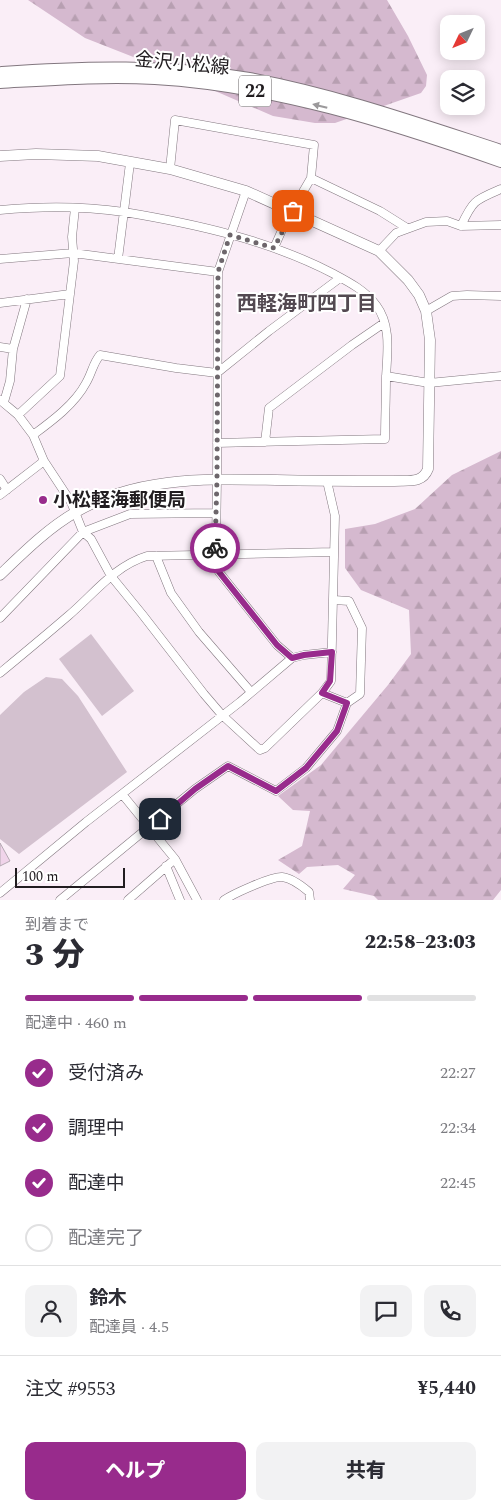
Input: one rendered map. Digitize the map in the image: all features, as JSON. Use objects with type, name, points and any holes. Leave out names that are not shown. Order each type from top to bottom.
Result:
[{"type":"main road","name":"金沢小松線","points":[[0,73],[65,68],[122,68],[187,71],[249,79],[323,96],[392,115],[501,151]]},
{"type":"main road","name":"金沢小松線","points":[[0,82],[91,77],[155,78],[221,84],[361,116],[501,161]]},
{"type":"street","points":[[170,169],[175,120],[314,145],[311,178],[274,248]]},
{"type":"street","points":[[0,156],[36,154],[98,156],[170,169],[246,190],[379,251],[408,280],[419,295],[426,311],[430,340],[428,469],[425,476],[420,480],[217,479],[168,482],[132,488],[97,501],[75,512],[54,527],[0,575]]},
{"type":"street","points":[[118,259],[130,163]]},
{"type":"street","points":[[311,178],[380,211],[407,228]]},
{"type":"street","points":[[461,226],[470,206],[478,198],[501,189]]},
{"type":"street","points":[[246,190],[218,272],[217,479],[216,543],[214,554],[219,572],[277,645],[292,658]]},
{"type":"street","points":[[0,210],[31,207],[124,212],[230,235],[274,248],[313,263],[362,292],[376,305],[384,323],[388,341],[385,439],[217,443]]},
{"type":"street","points":[[18,415],[60,376],[74,261],[72,237],[75,208]]},
{"type":"street","points":[[379,251],[396,233],[426,222],[447,221],[461,226],[501,225]]},
{"type":"street","points":[[0,258],[73,253],[218,272]]},
{"type":"street","points":[[33,435],[71,403],[86,383],[95,361],[100,355],[217,373],[340,278]]},
{"type":"street","points":[[0,303],[70,294]]},
{"type":"street","points":[[426,311],[452,296],[466,294],[501,296]]},
{"type":"street","points":[[27,300],[13,349],[10,381],[2,401],[18,415],[33,435],[44,461],[71,502],[83,532],[91,539],[111,576],[204,694],[222,715],[260,750],[265,748],[322,693],[330,681],[334,600],[335,516],[326,481]]},
{"type":"street","points":[[265,442],[269,408],[384,323]]},
{"type":"street","points":[[0,347],[13,349]]},
{"type":"street","points":[[386,376],[429,383],[501,376]]},
{"type":"street","points":[[0,480],[3,492],[44,461]]},
{"type":"street","points":[[0,618],[83,532],[130,514],[216,513]]},
{"type":"street","points":[[0,673],[68,616],[111,576],[133,560],[147,556],[334,552]]},
{"type":"street","points":[[156,556],[171,593],[199,632],[251,692]]},
{"type":"street","points":[[60,900],[195,789],[228,766],[276,791],[306,768],[337,731],[347,703],[360,694],[362,628],[349,601],[334,600]]},
{"type":"street","points":[[0,893],[292,658],[332,652]]},
{"type":"street","points":[[322,693],[347,703]]},
{"type":"street","points":[[122,794],[175,859],[198,900]]},
{"type":"street","points":[[128,900],[175,859]]},
{"type":"street","points":[[166,866],[180,900]]},
{"type":"street","points":[[224,900],[281,876],[296,882],[310,892],[310,900]]},
{"type":"green space","points":[[28,0],[387,0],[408,36],[427,75],[426,86],[421,93],[335,123],[315,123],[273,116],[169,71],[85,38]]},
{"type":"green space","points":[[501,451],[501,890],[493,900],[378,900],[374,896],[343,889],[355,875],[338,865],[307,867],[299,874],[278,860],[302,846],[310,811],[293,810],[278,796],[321,765],[388,685],[411,654],[409,610],[361,590],[345,568],[345,529],[375,524],[415,509],[452,475]]},
{"type":"shaded area","points":[[91,634],[134,691],[102,716],[59,659]]},
{"type":"shaded area","points":[[46,677],[62,679],[78,696],[127,772],[19,854],[0,839],[0,715],[24,692]]},
{"type":"building","points":[[0,843],[10,861],[0,866]]},
{"type":"way so far","points":[[215,548],[219,267],[230,235],[274,248],[286,221],[293,211]]},
{"type":"place","name":"小松軽海郵便局","points":[[43,500]]},
{"type":"district","name":"西軽海町四丁目","points":[[307,304]]},
{"type":"route","points":[[160,819],[195,789],[228,766],[276,791],[306,768],[337,731],[347,703],[322,693],[330,681],[332,652],[292,658],[277,645],[219,572],[215,563],[215,548]]}]
